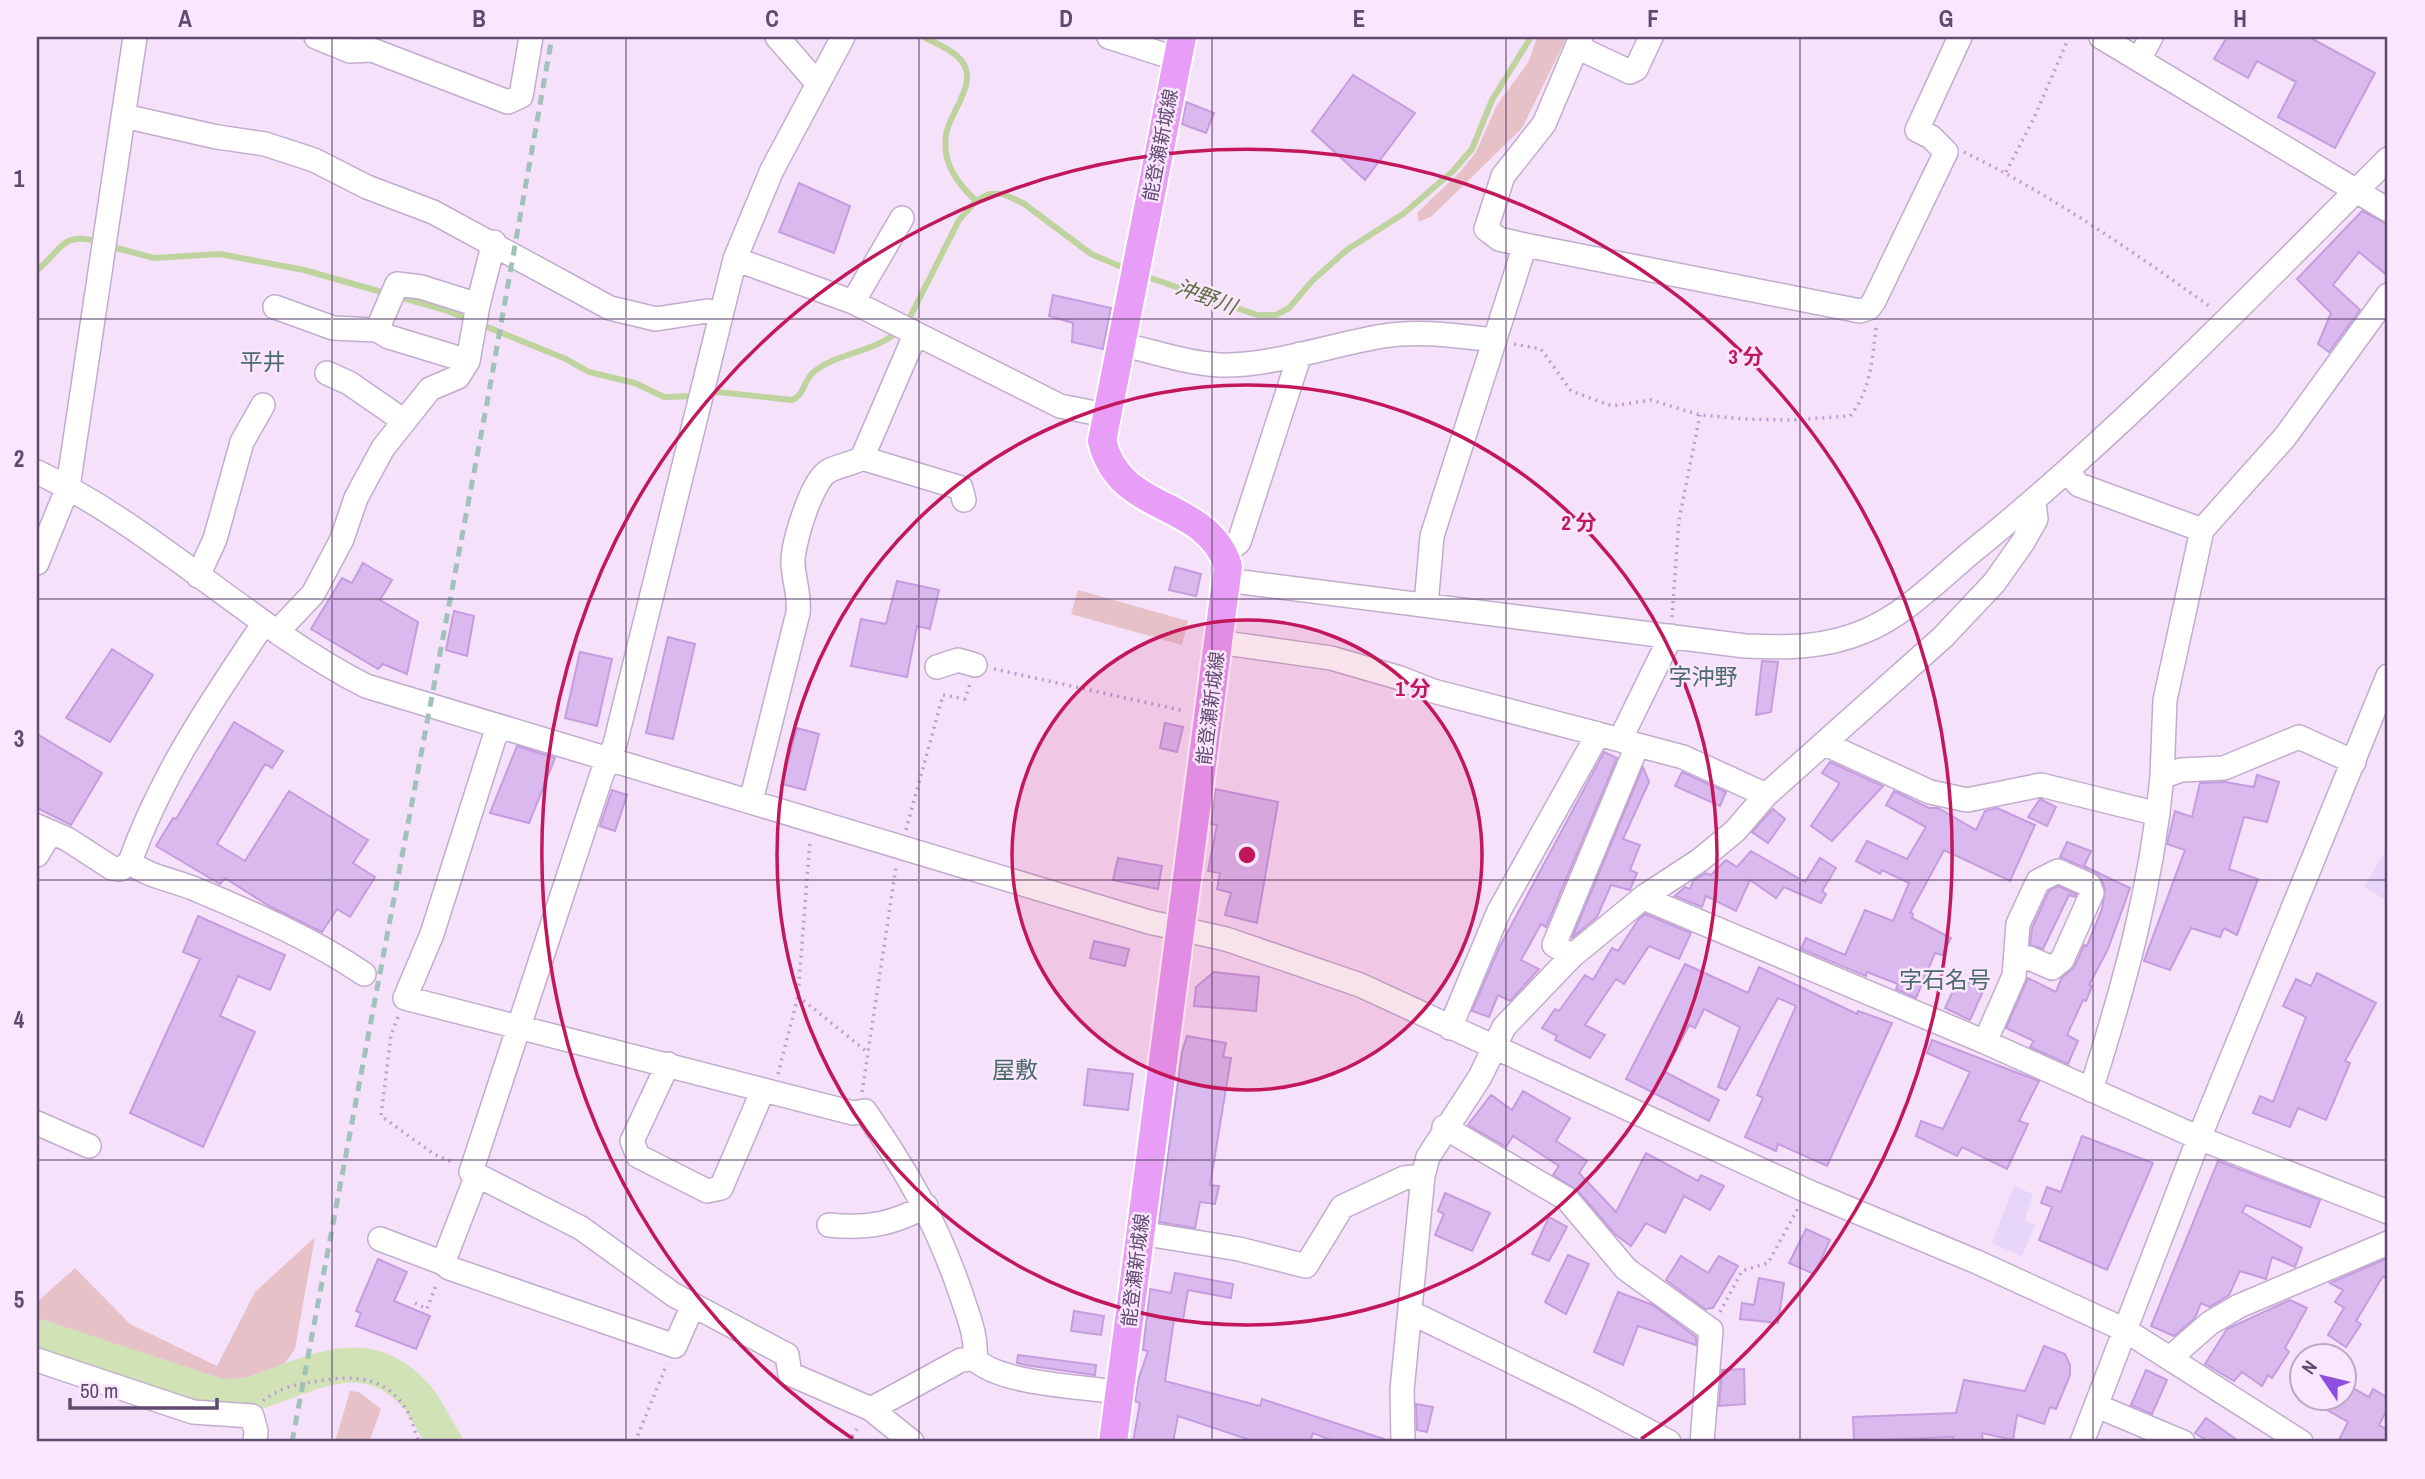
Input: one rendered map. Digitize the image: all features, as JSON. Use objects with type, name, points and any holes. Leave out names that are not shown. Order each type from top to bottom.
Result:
[{"type":"main road","name":"能登瀬新城線","points":[[1114,1442],[1209,717],[1225,567],[1214,538],[1193,521],[1142,495],[1119,479],[1107,460],[1102,441],[1119,344],[1180,48]]},
{"type":"street","points":[[37,564],[68,487],[135,37]]},
{"type":"street","points":[[316,37],[350,51],[373,50],[508,102],[520,96],[531,37]]},
{"type":"street","points":[[777,37],[818,84]]},
{"type":"street","points":[[443,1263],[615,744],[735,259],[772,170],[844,37]]},
{"type":"street","points":[[1109,37],[1180,48]]},
{"type":"street","points":[[1651,37],[1636,69],[1630,72],[1579,42],[1544,124],[1503,176],[1486,229],[1499,239],[1525,245],[1860,311],[1869,308],[1946,152],[1931,137],[1917,131],[1960,37]]},
{"type":"street","points":[[2101,37],[2140,58],[2388,210]]},
{"type":"street","points":[[2140,58],[2151,37]]},
{"type":"street","points":[[124,116],[217,137],[265,144],[314,160],[367,187],[433,212],[494,242],[610,308],[656,319],[707,312],[720,314]]},
{"type":"street","points":[[1300,354],[1239,542],[1225,567],[1426,605],[1745,646],[1790,648],[1827,644],[1867,631],[1906,605],[2068,473],[2388,159]]},
{"type":"street","points":[[853,302],[902,218]]},
{"type":"street","points":[[37,855],[44,829],[112,868],[121,869],[130,862],[148,812],[202,715],[271,628],[313,594],[342,539],[356,498],[383,449],[430,390],[458,377],[468,361],[478,305],[494,242]]},
{"type":"street","points":[[1426,605],[1432,536],[1525,245]]},
{"type":"street","points":[[735,259],[853,302],[1060,406],[1105,415]]},
{"type":"street","points":[[377,330],[397,284],[421,287],[478,305]]},
{"type":"street","points":[[2091,1090],[2128,973],[2144,907],[2162,777],[2165,700],[2202,530],[2286,437],[2388,295]]},
{"type":"street","points":[[275,307],[333,328],[377,330],[389,337],[468,361]]},
{"type":"street","points":[[1119,344],[1197,363],[1222,365],[1300,354],[1384,336],[1425,332],[1495,340]]},
{"type":"street","points":[[862,458],[915,335]]},
{"type":"street","points":[[327,373],[349,383],[404,421]]},
{"type":"street","points":[[198,576],[215,539],[242,442],[263,405]]},
{"type":"street","points":[[751,801],[798,613],[800,599],[793,563],[796,539],[819,479],[829,470],[862,458],[961,488],[964,500]]},
{"type":"street","points":[[37,472],[68,487],[271,628],[366,686],[1149,922],[1180,926],[1301,962],[1360,985],[1807,1191],[1977,1262],[2125,1330],[2301,1442]]},
{"type":"street","points":[[2068,473],[2079,485],[2202,530]]},
{"type":"street","points":[[1403,1442],[1402,1390],[1423,1176],[1428,1157],[1444,1127],[1480,1077],[1504,1027],[1572,956],[1645,896],[1727,839],[1766,795],[1943,637],[1994,583],[2036,519],[2034,502]]},
{"type":"street","points":[[1572,956],[1554,945],[1618,740],[1671,636]]},
{"type":"street","points":[[1218,642],[1331,658],[1400,678],[1433,691],[1683,757],[1766,795]]},
{"type":"street","points":[[2082,1442],[2199,1138],[2388,676]]},
{"type":"street","points":[[498,726],[432,934],[405,998],[853,1113],[865,1111],[926,1206],[955,1275],[977,1342],[975,1359]]},
{"type":"street","points":[[2162,777],[2182,770],[2224,768],[2299,737],[2354,762]]},
{"type":"street","points":[[1450,1028],[1499,911],[1618,740]]},
{"type":"street","points":[[1825,744],[1930,792],[1967,800],[2041,785],[2158,814]]},
{"type":"street","points":[[130,862],[138,869],[190,887],[294,932],[327,949],[364,974]]},
{"type":"street","points":[[1645,896],[1653,902],[1926,1020],[1984,1042],[2199,1138],[2388,1212]]},
{"type":"street","points":[[1984,1042],[2014,976],[2016,961]]},
{"type":"street","points":[[668,1064],[632,1141],[638,1156],[707,1191],[721,1188],[768,1091]]},
{"type":"street","points":[[37,1123],[89,1146]]},
{"type":"street","points":[[1444,1127],[1548,1185],[1567,1199],[1602,1244],[1626,1269],[1711,1329],[1702,1442]]},
{"type":"street","points":[[474,1174],[581,1228],[693,1305],[787,1355],[790,1374],[871,1409],[883,1422],[912,1442]]},
{"type":"street","points":[[1140,1233],[1239,1249],[1306,1266],[1342,1207],[1404,1178],[1423,1176]]},
{"type":"street","points":[[829,1225],[858,1228],[882,1225],[899,1221],[926,1206]]},
{"type":"street","points":[[380,1239],[443,1263],[449,1268],[674,1346],[693,1305]]},
{"type":"street","points":[[2170,1358],[2210,1323],[2239,1306],[2388,1243]]},
{"type":"street","points":[[1410,1312],[1669,1442]]},
{"type":"street","points":[[871,1409],[961,1360],[975,1359],[985,1369],[1010,1376],[1119,1392]]},
{"type":"street","points":[[37,1360],[193,1412],[252,1416],[256,1431],[255,1442]]},
{"type":"street","points":[[2096,1406],[2183,1442]]},
{"type":"path","points":[[2006,172],[2034,118],[2069,37]]},
{"type":"path","points":[[1946,152],[1958,149],[2006,172],[2119,242],[2227,319]]},
{"type":"path","points":[[1495,340],[1541,349],[1571,391],[1612,405],[1651,400],[1700,415],[1792,420],[1850,416],[1862,402],[1871,367],[1877,321],[1869,308]]},
{"type":"path","points":[[1671,636],[1679,520],[1700,415]]},
{"type":"path","points":[[865,1111],[862,1093],[866,1051],[892,881],[943,695],[965,699],[955,658],[1209,717]]},
{"type":"path","points":[[768,1091],[798,996],[809,843],[815,821]]},
{"type":"path","points":[[798,996],[866,1051]]},
{"type":"path","points":[[405,998],[391,1035],[382,1116],[434,1154],[474,1174]]},
{"type":"path","points":[[1711,1329],[1742,1270],[1768,1263],[1807,1191]]},
{"type":"path","points":[[415,1303],[427,1309],[443,1263]]},
{"type":"path","points":[[635,1442],[674,1346]]},
{"type":"path","points":[[252,1416],[261,1402],[281,1389],[350,1376],[370,1380],[391,1394],[408,1413],[420,1442]]},
{"type":"shaded area","points":[[1537,37],[1567,37],[1522,128],[1432,216],[1419,222],[1417,213],[1461,171],[1476,152],[1497,105],[1529,61]]},
{"type":"shaded area","points":[[1078,590],[1188,621],[1182,645],[1071,614]]},
{"type":"shaded area","points":[[2388,847],[2388,901],[2364,887]]},
{"type":"shaded area","points":[[2014,1186],[2033,1194],[2025,1220],[2035,1225],[2022,1256],[1992,1243]]},
{"type":"shaded area","points":[[315,1237],[295,1349],[282,1367],[250,1384],[209,1379],[37,1324],[37,1302],[75,1268],[130,1324],[217,1366],[255,1292]]},
{"type":"shaded area","points":[[350,1391],[359,1392],[381,1409],[369,1442],[335,1442]]},
{"type":"building","points":[[2227,37],[2309,37],[2375,73],[2335,148],[2278,117],[2296,82],[2257,61],[2248,78],[2214,59]]},
{"type":"building","points":[[1353,75],[1415,113],[1365,180],[1312,131]]},
{"type":"building","points":[[1186,102],[1214,113],[1206,133],[1182,124]]},
{"type":"building","points":[[799,183],[850,206],[834,253],[779,232]]},
{"type":"building","points":[[2362,211],[2388,224],[2388,276],[2359,252],[2333,285],[2360,310],[2329,352],[2318,344],[2331,313],[2297,279]]},
{"type":"building","points":[[1053,295],[1111,308],[1103,349],[1072,342],[1073,323],[1049,316]]},
{"type":"building","points":[[363,563],[392,580],[380,600],[418,622],[407,674],[383,664],[378,669],[311,629],[342,578],[352,583]]},
{"type":"building","points":[[1175,567],[1201,574],[1196,596],[1169,590]]},
{"type":"building","points":[[897,581],[939,590],[930,629],[917,626],[907,677],[851,666],[861,619],[886,624]]},
{"type":"building","points":[[454,611],[474,616],[467,656],[446,650]]},
{"type":"building","points":[[668,637],[695,644],[673,739],[646,733]]},
{"type":"building","points":[[112,649],[153,675],[110,742],[66,718]]},
{"type":"building","points":[[580,652],[612,659],[597,726],[565,718]]},
{"type":"building","points":[[1762,661],[1778,662],[1771,712],[1756,715]]},
{"type":"building","points":[[234,722],[283,751],[272,768],[265,764],[217,844],[245,861],[289,791],[368,840],[353,863],[375,877],[350,917],[337,909],[322,932],[269,906],[225,878],[220,884],[156,846],[173,818],[176,819]]},
{"type":"building","points":[[1165,723],[1183,727],[1177,752],[1160,748]]},
{"type":"building","points":[[797,728],[819,734],[805,790],[782,784]]},
{"type":"building","points":[[37,734],[102,773],[71,825],[37,808]]},
{"type":"building","points":[[517,746],[555,758],[529,823],[490,813]]},
{"type":"building","points":[[1604,752],[1617,758],[1546,927],[1541,924],[1521,960],[1539,969],[1510,1001],[1498,995],[1489,1017],[1472,1011],[1499,948]]},
{"type":"building","points":[[1830,762],[1883,786],[1832,841],[1811,826],[1839,783],[1822,773]]},
{"type":"building","points":[[1643,767],[1649,782],[1623,839],[1640,845],[1630,870],[1637,873],[1630,890],[1611,885],[1597,917],[1572,938]]},
{"type":"building","points":[[1682,772],[1726,792],[1720,806],[1675,786]]},
{"type":"building","points":[[2257,775],[2279,782],[2267,822],[2244,817],[2229,869],[2258,879],[2237,935],[2224,928],[2220,937],[2191,928],[2170,970],[2144,961],[2185,850],[2167,844],[2175,811],[2192,817],[2200,783],[2225,782],[2254,787]]},
{"type":"building","points":[[1215,789],[1278,802],[1257,923],[1225,915],[1231,893],[1217,889],[1220,873],[1208,871],[1217,825],[1211,824]]},
{"type":"building","points":[[612,790],[627,795],[615,831],[600,826]]},
{"type":"building","points":[[1894,791],[1929,808],[1938,808],[1976,830],[1985,811],[1997,808],[2035,825],[2010,881],[1944,850],[1910,913],[1913,914],[1912,918],[1951,938],[1942,955],[1935,953],[1916,998],[1896,989],[1898,984],[1867,972],[1866,976],[1801,949],[1806,938],[1845,955],[1865,910],[1893,921],[1909,883],[1882,870],[1880,874],[1856,861],[1867,841],[1907,859],[1926,827],[1886,805]]},
{"type":"building","points":[[2040,799],[2056,807],[2047,826],[2028,817]]},
{"type":"building","points":[[1773,809],[1785,819],[1768,843],[1752,832]]},
{"type":"building","points":[[2067,842],[2091,851],[2084,866],[2130,888],[2108,949],[2089,985],[2092,986],[2086,1001],[2083,1000],[2067,1035],[2078,1041],[2068,1064],[2030,1047],[2034,1041],[2006,1028],[2028,978],[2056,992],[2061,979],[2075,966],[2084,945],[2087,946],[2102,909],[2105,889],[2102,880],[2095,872],[2060,857]]},
{"type":"building","points":[[1751,851],[1805,882],[1820,858],[1836,868],[1822,891],[1826,894],[1821,903],[1784,887],[1776,898],[1750,880],[1736,911],[1706,896],[1702,907],[1675,896],[1685,887],[1690,889],[1693,881],[1706,873],[1711,875],[1726,860],[1737,867]]},
{"type":"building","points":[[1118,858],[1162,866],[1158,889],[1113,880]]},
{"type":"building","points":[[2058,886],[2076,894],[2075,897],[2069,895],[2043,949],[2030,945],[2032,928],[2049,891]]},
{"type":"building","points":[[1645,914],[1691,933],[1679,959],[1649,946],[1624,984],[1616,979],[1585,1025],[1605,1035],[1590,1058],[1555,1040],[1557,1036],[1542,1028],[1555,1009],[1559,1011],[1585,975],[1593,980],[1612,948],[1618,951],[1638,920]]},
{"type":"building","points":[[198,916],[285,955],[270,990],[238,976],[220,1016],[255,1032],[203,1147],[130,1113],[200,959],[183,952]]},
{"type":"building","points":[[1094,941],[1129,949],[1125,966],[1090,958]]},
{"type":"building","points":[[1685,964],[1748,993],[1759,967],[1857,1014],[1858,1011],[1892,1023],[1827,1166],[1778,1144],[1776,1151],[1745,1137],[1763,1098],[1757,1095],[1796,1006],[1778,998],[1726,1090],[1718,1087],[1740,1027],[1704,1009],[1695,1028],[1689,1025],[1665,1072],[1719,1100],[1709,1121],[1626,1079]]},
{"type":"building","points":[[1214,972],[1259,977],[1256,1011],[1194,1006],[1196,987]]},
{"type":"building","points":[[2317,973],[2376,1003],[2345,1061],[2350,1063],[2326,1120],[2298,1108],[2290,1127],[2253,1113],[2260,1096],[2273,1102],[2306,1017],[2283,1006],[2296,979],[2311,986]]},
{"type":"building","points":[[1959,978],[1984,989],[1970,1020],[1945,1008]]},
{"type":"building","points":[[1187,1036],[1226,1043],[1223,1057],[1231,1058],[1210,1185],[1219,1186],[1215,1204],[1200,1202],[1195,1228],[1159,1222],[1182,1052]]},
{"type":"building","points":[[1932,1040],[2039,1081],[2019,1121],[2028,1124],[2007,1169],[1962,1147],[1957,1156],[1916,1136],[1921,1121],[1943,1129],[1970,1072],[1927,1053]]},
{"type":"building","points":[[1088,1069],[1133,1074],[1128,1110],[1084,1105]]},
{"type":"building","points":[[1523,1091],[1570,1118],[1556,1141],[1587,1161],[1579,1173],[1616,1212],[1646,1153],[1698,1181],[1701,1175],[1724,1186],[1710,1210],[1684,1196],[1665,1233],[1646,1223],[1631,1246],[1616,1235],[1577,1190],[1553,1175],[1559,1166],[1513,1136],[1506,1147],[1468,1125],[1491,1095],[1512,1110]]},
{"type":"building","points":[[2082,1136],[2153,1163],[2107,1270],[2039,1240],[2052,1207],[2041,1203],[2047,1187],[2061,1192]]},
{"type":"building","points":[[2218,1161],[2320,1200],[2310,1227],[2246,1205],[2242,1212],[2302,1248],[2295,1267],[2272,1257],[2266,1279],[2240,1271],[2229,1295],[2210,1307],[2201,1303],[2195,1318],[2174,1336],[2151,1326]]},
{"type":"building","points":[[1445,1193],[1490,1213],[1472,1251],[1435,1235],[1444,1214],[1438,1211]]},
{"type":"building","points":[[1549,1217],[1567,1227],[1549,1261],[1532,1254]]},
{"type":"building","points":[[1806,1229],[1830,1240],[1814,1274],[1789,1263]]},
{"type":"building","points":[[1568,1255],[1589,1264],[1566,1314],[1545,1302]]},
{"type":"building","points":[[1681,1256],[1708,1273],[1719,1256],[1738,1266],[1713,1308],[1705,1309],[1666,1280]]},
{"type":"building","points":[[2388,1258],[2388,1279],[2383,1276],[2356,1321],[2361,1324],[2349,1342],[2338,1342],[2328,1335],[2344,1308],[2335,1302],[2343,1290],[2330,1283]]},
{"type":"building","points":[[378,1259],[407,1272],[394,1301],[430,1316],[416,1349],[356,1326],[361,1313],[356,1311]]},
{"type":"building","points":[[1175,1273],[1233,1284],[1231,1298],[1188,1290],[1183,1320],[1174,1319],[1165,1381],[1260,1406],[1262,1399],[1384,1439],[1384,1442],[1336,1442],[1313,1433],[1310,1442],[1256,1442],[1178,1416],[1173,1442],[1133,1442],[1140,1403],[1135,1401],[1138,1381],[1148,1351],[1143,1350],[1150,1289],[1171,1293]]},
{"type":"building","points":[[1759,1278],[1784,1283],[1778,1323],[1740,1319],[1742,1303],[1754,1305]]},
{"type":"building","points":[[1618,1292],[1653,1305],[1696,1337],[1696,1345],[1638,1326],[1623,1365],[1594,1352]]},
{"type":"building","points":[[2290,1300],[2307,1308],[2285,1348],[2288,1354],[2272,1378],[2268,1375],[2262,1386],[2242,1372],[2234,1381],[2205,1364],[2227,1329]]},
{"type":"building","points":[[1074,1311],[1104,1316],[1101,1335],[1071,1331]]},
{"type":"building","points":[[2044,1346],[2065,1354],[2070,1365],[2070,1375],[2056,1409],[2050,1407],[2044,1424],[2017,1415],[2013,1440],[1982,1433],[1983,1442],[1954,1442],[1953,1437],[1854,1441],[1853,1417],[1956,1413],[1964,1380],[2025,1391]]},
{"type":"building","points":[[1018,1355],[1096,1365],[1095,1375],[1017,1363]]},
{"type":"building","points":[[1744,1369],[1745,1404],[1719,1406],[1722,1370]]},
{"type":"building","points":[[2146,1370],[2167,1380],[2152,1414],[2131,1405]]},
{"type":"building","points":[[2373,1389],[2388,1398],[2388,1408],[2379,1425],[2388,1430],[2388,1442],[2338,1442],[2348,1422],[2330,1412],[2358,1412],[2358,1391],[2369,1397]]},
{"type":"building","points":[[1416,1404],[1433,1407],[1427,1432],[1417,1430]]},
{"type":"building","points":[[2206,1418],[2240,1442],[2209,1442],[2195,1433]]},
{"type":"waterway","name":"沖野川","points":[[924,37],[946,48],[964,65],[966,85],[948,126],[945,145],[952,172],[976,201]]},
{"type":"waterway","name":"沖野川","points":[[1142,275],[1257,315],[1276,315],[1289,308],[1313,280],[1348,249],[1403,214],[1453,171],[1472,149],[1492,100],[1531,37]]},
{"type":"waterway","name":"沖野川","points":[[907,323],[959,220],[976,201],[989,194],[1003,194],[1023,203],[1091,254],[1129,270]]},
{"type":"waterway","points":[[37,270],[69,241],[86,239],[99,242]]},
{"type":"waterway","points":[[109,246],[154,258],[220,254],[304,270],[445,310],[566,359],[589,372],[635,383],[664,397],[695,396]]},
{"type":"waterway","points":[[705,394],[718,392],[792,400],[800,394],[811,374],[835,360],[880,343],[899,330]]},
{"type":"waterway","points":[[37,1336],[222,1397],[250,1394],[338,1366],[358,1365],[378,1369],[398,1379],[417,1397],[445,1442]]},
{"type":"railway","points":[[292,1442],[487,403],[552,37]]},
{"type":"district","name":"平井","points":[[263,362]]},
{"type":"district","name":"字沖野","points":[[1703,677]]},
{"type":"district","name":"字石名号","points":[[1945,980]]},
{"type":"district","name":"屋敷","points":[[1015,1070]]}]
